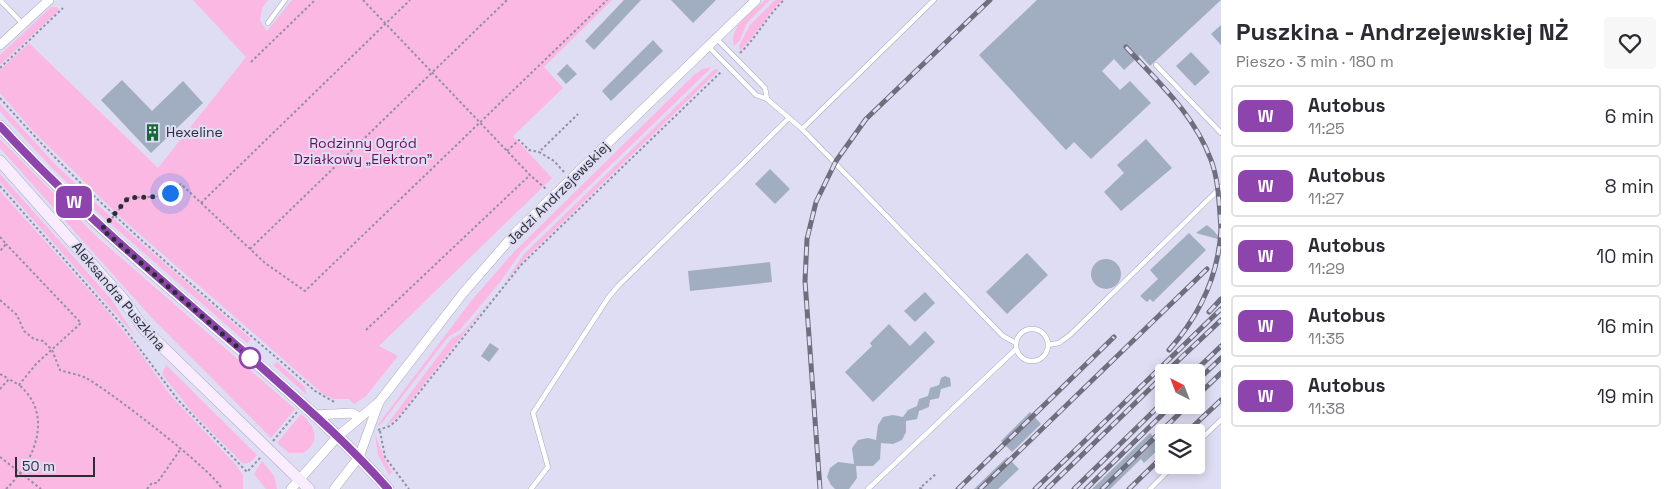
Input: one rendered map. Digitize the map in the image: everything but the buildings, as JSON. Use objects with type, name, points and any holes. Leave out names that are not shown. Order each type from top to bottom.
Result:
[{"type":"main road","points":[[0,126],[48,178],[102,229],[315,415],[359,457],[388,489]]},
{"type":"main road","name":"Aleksandra Puszkina","points":[[0,160],[123,299],[144,329],[308,489]]},
{"type":"street","points":[[0,45],[49,0]]},
{"type":"street","name":"Jadzi Andrzejewskiej","points":[[290,489],[338,436],[379,402],[480,273],[553,196],[756,0]]},
{"type":"street","name":"Jadzi Andrzejewskiej","points":[[334,489],[359,457],[379,402]]},
{"type":"street","points":[[315,415],[352,413],[359,417]]},
{"type":"lane","points":[[0,0],[23,24]]},
{"type":"lane","points":[[268,23],[284,0]]},
{"type":"lane","points":[[802,129],[934,0]]},
{"type":"lane","points":[[716,38],[765,88],[767,98]]},
{"type":"lane","points":[[708,46],[756,96],[767,98],[802,129],[1003,336],[1016,346],[1021,358],[1031,362],[1041,359],[1048,351],[1048,340],[1041,332],[1030,329],[1021,334],[1016,346],[868,489]]},
{"type":"lane","points":[[1156,65],[1221,134]]},
{"type":"lane","points":[[531,489],[548,468],[533,413],[608,298],[788,118]]},
{"type":"lane","points":[[1048,345],[1059,343],[1070,335],[1221,187]]},
{"type":"lane","points":[[1205,435],[1221,420]]},
{"type":"lane","points":[[1150,489],[1165,474]]},
{"type":"path","points":[[251,62],[315,0]]},
{"type":"path","points":[[363,0],[530,175],[553,196]]},
{"type":"path","points":[[201,203],[410,0]]},
{"type":"path","points":[[250,249],[507,0]]},
{"type":"path","points":[[102,229],[128,198],[164,196],[181,184],[265,263],[305,291],[607,0]]},
{"type":"path","points":[[735,58],[749,44],[770,14],[784,0]]},
{"type":"path","points":[[0,68],[63,8]]},
{"type":"path","points":[[410,489],[385,457],[380,431],[398,419],[521,265],[727,66]]},
{"type":"path","points":[[0,98],[46,149],[114,216],[315,391],[330,402],[342,404]]},
{"type":"path","points":[[539,152],[578,114]]},
{"type":"path","points":[[507,151],[519,140],[529,150],[539,152],[554,161],[571,179]]},
{"type":"path","points":[[366,330],[530,175]]},
{"type":"path","points":[[0,186],[128,333],[189,413],[247,472],[260,458]]},
{"type":"path","points":[[0,237],[81,323],[36,364],[19,384]]},
{"type":"path","points":[[0,251],[6,244]]},
{"type":"path","points":[[0,300],[17,314],[24,331],[34,339],[43,341],[52,350],[60,370],[85,378],[110,393],[214,477],[222,489]]},
{"type":"path","points":[[0,374],[26,390],[35,406],[39,432],[34,452],[21,473],[6,489]]},
{"type":"path","points":[[0,390],[9,379]]},
{"type":"path","points":[[274,440],[298,411]]},
{"type":"path","points":[[148,489],[152,483],[157,483],[180,450]]},
{"type":"path","points":[[0,457],[41,489]]},
{"type":"path","points":[[922,489],[920,488],[936,472]]},
{"type":"green space","name":"Rodzinny Ogród Działkowy „Elektron”","points":[[193,0],[268,0],[262,8],[260,21],[267,31],[292,0],[612,0],[544,67],[563,88],[513,136],[552,178],[379,346],[398,356],[366,396],[354,404],[349,399],[333,399],[323,394],[119,216],[32,130],[0,93],[0,70],[29,43],[158,168],[246,57]]},
{"type":"green space","points":[[765,0],[770,0],[747,23],[740,40],[734,46],[733,39],[738,26],[748,14]]},
{"type":"green space","points":[[775,0],[782,0],[740,51],[739,46],[750,25]]},
{"type":"green space","points":[[51,7],[57,7],[59,10],[0,65],[0,55]]},
{"type":"green space","points":[[712,67],[521,252],[501,281],[460,330],[448,337],[381,424],[377,426],[471,301],[514,252],[695,74],[703,69]]},
{"type":"green space","points":[[715,69],[719,70],[525,259],[505,282],[524,254]]},
{"type":"green space","points":[[0,104],[54,163],[100,207],[251,339],[247,343],[96,211],[51,167],[3,115],[0,111]]},
{"type":"green space","points":[[0,139],[97,237],[295,409],[271,438],[152,318],[0,148]]},
{"type":"green space","points":[[0,174],[111,299],[136,337],[0,182]]},
{"type":"green space","points":[[0,191],[103,306],[133,343],[171,396],[236,465],[243,475],[243,489],[0,489]]},
{"type":"green space","points":[[492,298],[397,418],[386,426],[451,339],[462,333]]},
{"type":"green space","points":[[277,362],[305,387],[306,394],[273,365]]},
{"type":"green space","points":[[166,365],[257,455],[252,461],[248,463],[241,462],[191,411],[162,374]]},
{"type":"green space","points":[[301,414],[313,428],[313,444],[303,453],[289,453],[277,443]]},
{"type":"green space","points":[[375,434],[384,458],[392,472],[389,475],[378,455]]},
{"type":"green space","points":[[262,461],[274,476],[277,489],[266,489],[254,474]]},
{"type":"railway","points":[[820,489],[805,281],[807,239],[816,202],[836,161],[866,119],[990,0]]},
{"type":"railway","points":[[1126,47],[1174,99],[1204,143],[1216,176],[1221,228]]},
{"type":"railway","points":[[1169,350],[1190,323],[1206,294],[1216,262],[1221,228]]},
{"type":"railway","points":[[980,489],[1207,269]]},
{"type":"railway","points":[[1209,312],[1221,299]]},
{"type":"railway","points":[[1035,489],[1221,309]]},
{"type":"railway","points":[[1174,364],[1221,320]]},
{"type":"railway","points":[[958,489],[1114,337]]},
{"type":"railway","points":[[1202,364],[1221,346]]},
{"type":"railway","points":[[1205,373],[1221,358]]},
{"type":"railway","points":[[1205,388],[1221,373]]},
{"type":"railway","points":[[1047,489],[1155,384]]},
{"type":"railway","points":[[1196,424],[1221,400]]},
{"type":"railway","points":[[1074,489],[1155,410]]},
{"type":"railway","points":[[1086,489],[1163,414]]},
{"type":"railway","points":[[1102,489],[1179,414]]},
{"type":"railway","points":[[1129,489],[1155,464]]},
{"type":"bus line","name":"W","points":[[0,126],[48,178],[89,217],[304,405],[349,446],[388,489]]},
{"type":"place","name":"Hexeline","points":[[152,132]]},
{"type":"route","points":[[170,193],[164,196],[128,198],[102,229],[250,358]]}]
